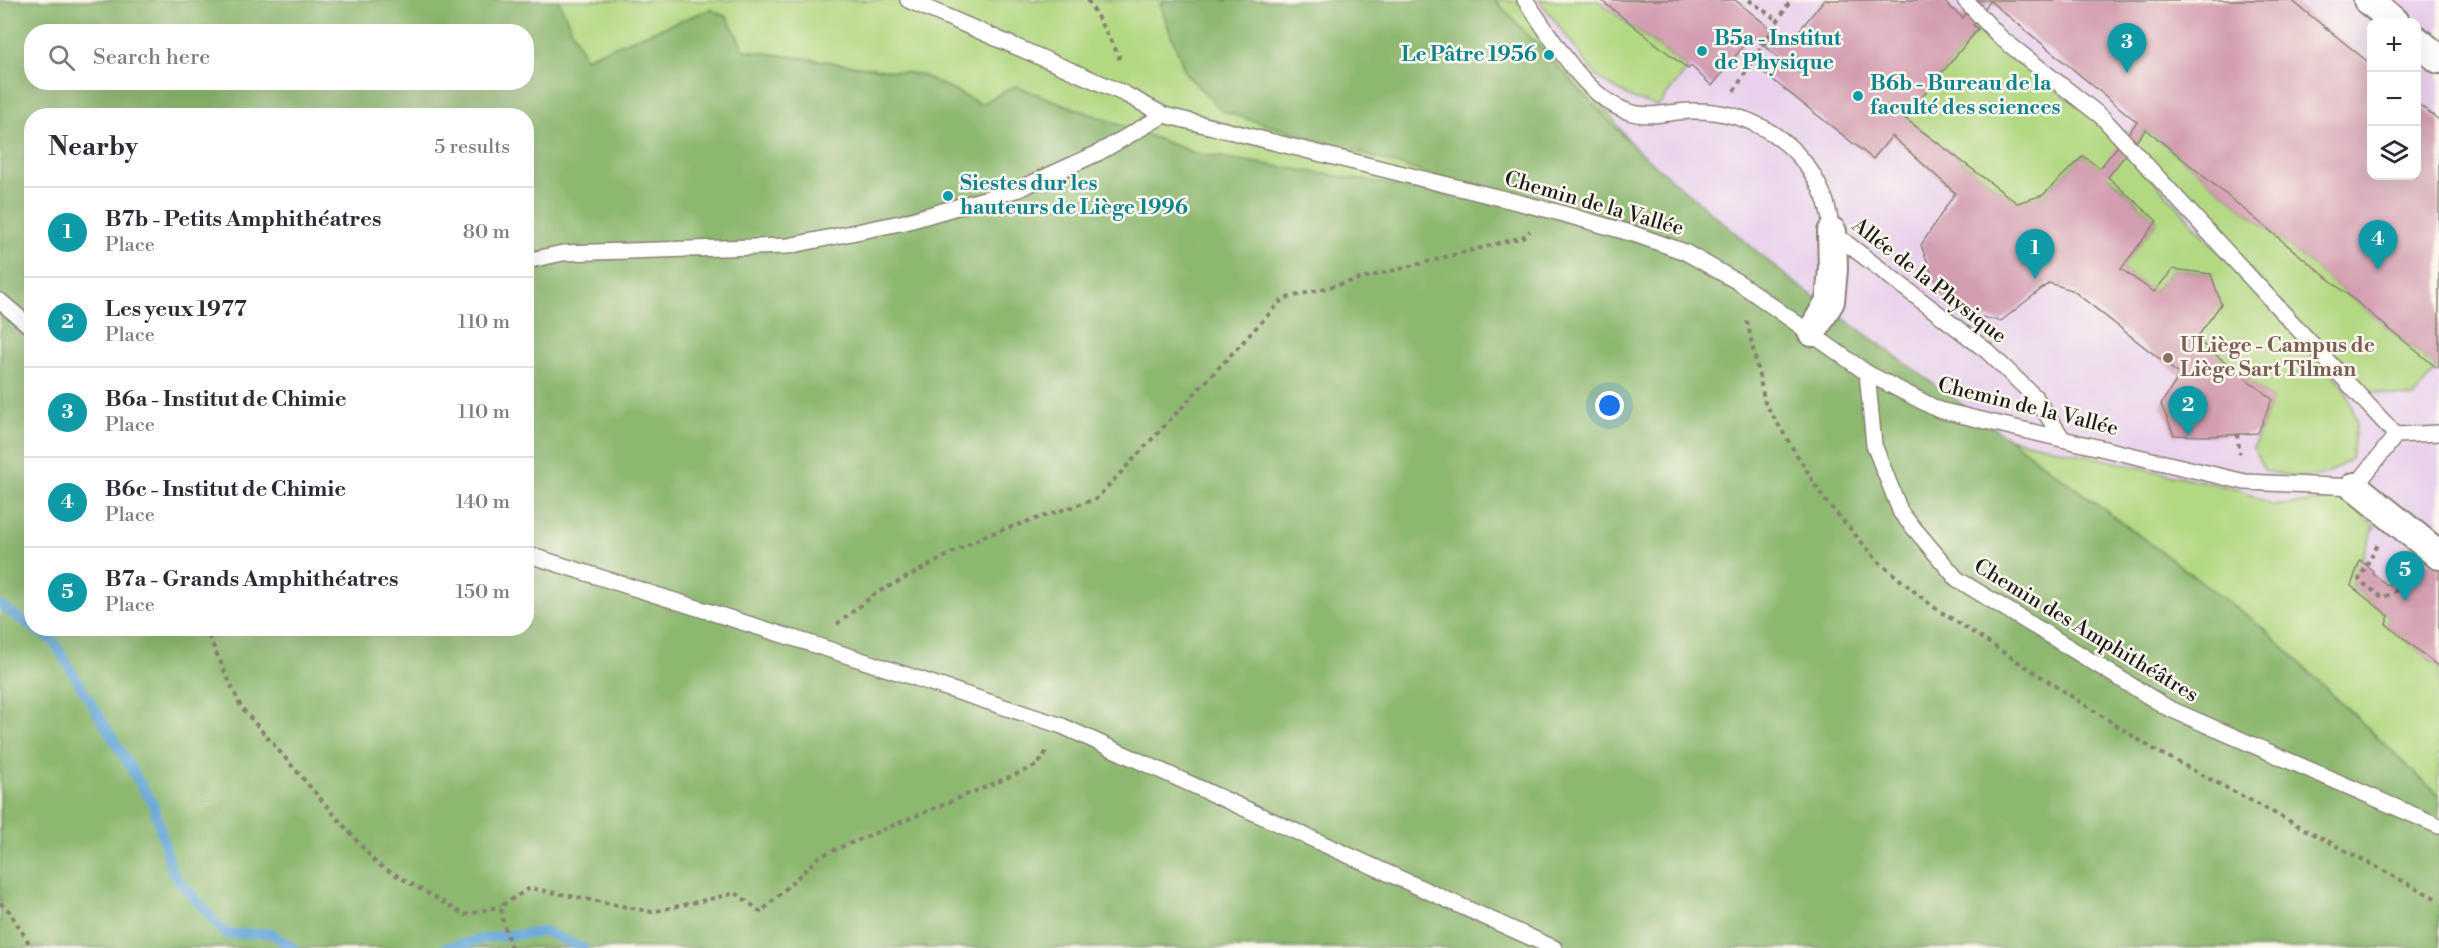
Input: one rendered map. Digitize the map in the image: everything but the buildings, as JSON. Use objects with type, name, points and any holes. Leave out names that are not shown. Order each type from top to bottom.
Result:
[{"type":"street","points":[[2368,0],[2391,18]]},
{"type":"street","points":[[2421,44],[2439,58]]},
{"type":"street","points":[[1812,332],[1830,302],[1833,269],[1832,232]]},
{"type":"street","points":[[2355,487],[2439,555]]},
{"type":"lane","name":"Chemin de la Vallée","points":[[908,0],[1123,93],[1164,115],[1553,212],[1634,234],[1685,252],[1738,282],[1867,373],[1939,410],[2245,482],[2355,487]]},
{"type":"lane","name":"Allée de la Physique","points":[[1525,0],[1582,79],[1603,99],[1630,112],[1659,116],[1690,111],[1722,112],[1756,122],[1785,141],[1809,167],[1825,198],[1832,232],[1987,351],[2035,397],[2063,439]]},
{"type":"lane","points":[[1965,0],[2001,38],[2102,117],[2396,435]]},
{"type":"lane","points":[[534,259],[563,253],[788,246],[905,222],[1020,189],[1098,153],[1164,115]]},
{"type":"lane","points":[[0,301],[24,321]]},
{"type":"lane","name":"Chemin des Amphithéâtres","points":[[1867,373],[1874,445],[1901,513],[1957,579],[2168,708],[2439,826]]},
{"type":"lane","points":[[2355,487],[2396,435],[2439,433]]},
{"type":"lane","points":[[534,557],[1062,726],[1554,948]]},
{"type":"path","points":[[1088,0],[1119,56],[1123,93]]},
{"type":"path","points":[[1749,0],[1777,20]]},
{"type":"path","points":[[1722,112],[1791,0]]},
{"type":"path","points":[[1773,27],[1790,41]]},
{"type":"path","points":[[812,644],[875,594],[984,536],[1096,499],[1283,299],[1522,237],[1553,212]]},
{"type":"path","points":[[2376,548],[2359,580],[2383,598],[2409,584]]},
{"type":"path","points":[[209,636],[242,707],[377,864],[465,915],[501,906],[530,888],[652,912],[736,893],[761,912],[820,856],[1038,765],[1062,726]]},
{"type":"path","points":[[0,903],[9,911],[32,948]]},
{"type":"path","points":[[501,906],[502,918],[511,948]]},
{"type":"shaded area","name":"ULiège - Campus de Liège Sart Tilman","points":[[1495,0],[2439,0],[2439,796],[2261,626],[1787,277],[1634,147]]},
{"type":"green space","points":[[0,0],[558,0],[585,58],[710,9],[727,17],[744,50],[922,75],[981,104],[1015,86],[1195,153],[1547,210],[1222,111],[1186,74],[1160,5],[1166,0],[1495,0],[1634,147],[1787,277],[2261,626],[2439,796],[2439,948],[0,948]]},
{"type":"green space","points":[[558,0],[1166,0],[1160,5],[1553,211],[1195,153],[1015,86],[981,104],[922,75],[744,50],[727,17],[710,10],[585,58]]},
{"type":"green space","points":[[1495,0],[1521,0],[1634,147]]},
{"type":"green space","points":[[1539,0],[1597,0],[1688,69],[1658,106],[1633,99],[1598,78]]},
{"type":"green space","points":[[1978,29],[1994,45],[2099,121],[2345,388],[2357,422],[2351,459],[2325,475],[2298,477],[2265,471],[2253,448],[2272,399],[2196,339],[2211,274],[2173,269],[2154,292],[2121,269],[2157,221],[2100,168],[2083,156],[2043,195],[2017,203],[1905,118]]},
{"type":"green space","points":[[2146,129],[2437,368],[2414,398],[2364,391],[2134,145]]},
{"type":"green space","points":[[2008,438],[2241,490],[2273,506],[2344,498],[2375,526],[2351,586],[2389,616],[2386,624],[2439,667],[2439,796],[2261,626]]},
{"type":"waterway","points":[[0,605],[24,622]]},
{"type":"waterway","points":[[45,636],[54,642],[154,806],[172,872],[226,934],[271,933],[293,948]]},
{"type":"waterway","points":[[445,948],[492,937],[545,932],[583,948]]},
{"type":"place","name":"B5a - Institut de Physique","points":[[1702,51]]},
{"type":"place","name":"Le Pâtre 1956","points":[[1549,55]]},
{"type":"place","name":"B6a - Institut de Chimie","points":[[2127,73]]},
{"type":"place","name":"B6b - Bureau de la faculté des sciences","points":[[1858,96]]},
{"type":"place","name":"Siestes dur les hauteurs de Liège 1996","points":[[948,196]]},
{"type":"place","name":"B6c - Institut de Chimie","points":[[2378,270]]},
{"type":"place","name":"B7b - Petits Amphithéatres","points":[[2035,279]]},
{"type":"place","name":"ULiège - Campus de Liège Sart Tilman","points":[[2168,358]]},
{"type":"place","name":"Les yeux 1977","points":[[2188,436]]},
{"type":"place","name":"B7a - Grands Amphithéatres","points":[[2405,601]]}]
